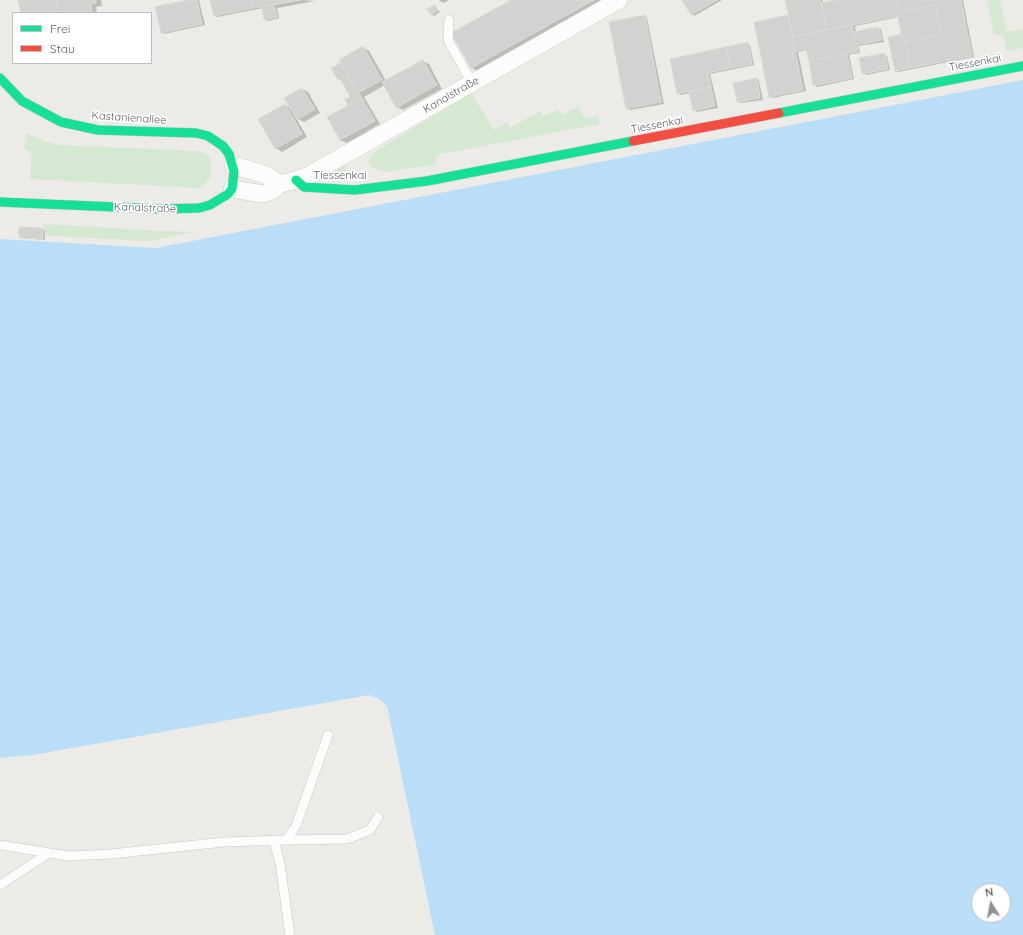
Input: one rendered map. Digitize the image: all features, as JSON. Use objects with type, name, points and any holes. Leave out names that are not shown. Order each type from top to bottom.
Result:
[{"type":"street","name":"Kanalstraße","points":[[0,202],[185,209],[210,205],[222,200],[232,189],[263,194],[280,184],[296,180],[352,151],[619,0]]},
{"type":"street","name":"Tiessenkai","points":[[296,180],[304,187],[355,190],[427,181],[1023,66]]},
{"type":"street","name":"Kastanienallee","points":[[0,78],[22,101],[61,122],[98,130],[196,133],[208,136],[223,146],[229,154],[233,165],[232,189]]},
{"type":"street","points":[[233,165],[266,175],[280,184]]},
{"type":"lane","points":[[449,20],[448,40],[472,83]]},
{"type":"lane","points":[[286,840],[296,826],[328,735]]},
{"type":"lane","points":[[0,846],[68,856],[104,854],[224,842],[347,838],[370,830],[378,817]]},
{"type":"lane","points":[[274,841],[280,863],[290,935]]},
{"type":"lane","points":[[0,885],[49,853]]},
{"type":"green space","points":[[987,0],[1000,0],[1007,32],[1023,29],[1023,48],[1006,51],[1003,35],[994,34]]},
{"type":"green space","points":[[471,93],[494,130],[507,122],[510,128],[540,111],[544,117],[558,109],[562,115],[578,106],[585,119],[598,116],[599,124],[436,155],[436,164],[385,172],[372,168],[369,162],[371,156],[376,151]]},
{"type":"green space","points":[[27,133],[44,141],[59,145],[199,151],[209,156],[212,166],[211,176],[206,183],[199,188],[30,179],[32,154],[24,148]]},
{"type":"green space","points":[[344,163],[349,181],[321,178]]},
{"type":"green space","points":[[43,224],[195,232],[150,241],[51,236],[45,233]]},
{"type":"water","points":[[1023,80],[1023,935],[435,935],[387,706],[379,699],[369,695],[33,755],[0,758],[0,239],[156,248]]},
{"type":"building","points":[[18,0],[56,0],[58,12],[21,12]]},
{"type":"building","points":[[56,0],[96,0],[96,3],[91,4],[92,12],[58,12]]},
{"type":"building","points":[[187,0],[197,0],[202,24],[161,33],[155,7]]},
{"type":"building","points":[[210,0],[251,0],[253,8],[214,16]]},
{"type":"building","points":[[251,0],[260,0],[262,7],[253,8]]},
{"type":"building","points":[[260,0],[269,0],[270,5],[262,7]]},
{"type":"building","points":[[269,0],[297,0],[270,5]]},
{"type":"building","points":[[511,0],[594,0],[471,68],[451,33]]},
{"type":"building","points":[[682,0],[717,0],[691,15]]},
{"type":"building","points":[[785,0],[820,0],[826,30],[793,37]]},
{"type":"building","points":[[835,0],[897,0],[899,12],[898,16],[826,30],[821,3]]},
{"type":"building","points":[[897,0],[961,0],[972,56],[910,68],[905,42],[941,35],[935,5],[899,12]]},
{"type":"building","points":[[274,4],[277,17],[264,20],[262,7]]},
{"type":"building","points":[[435,5],[438,10],[431,15],[427,9]]},
{"type":"building","points":[[935,5],[941,35],[905,42],[901,34],[898,16],[899,12]]},
{"type":"building","points":[[645,15],[661,102],[626,109],[609,22]]},
{"type":"building","points":[[788,15],[803,90],[769,97],[754,22]]},
{"type":"building","points":[[852,25],[858,52],[809,61],[806,49],[795,51],[793,37]]},
{"type":"building","points":[[879,27],[882,40],[856,45],[853,32]]},
{"type":"building","points":[[901,34],[905,42],[910,68],[895,71],[888,37]]},
{"type":"building","points":[[748,42],[752,64],[730,68],[726,47]]},
{"type":"building","points":[[363,46],[382,80],[358,93],[339,60]]},
{"type":"building","points":[[726,47],[730,68],[708,73],[711,87],[677,94],[670,59]]},
{"type":"building","points":[[885,53],[888,69],[862,74],[859,58]]},
{"type":"building","points":[[847,54],[852,78],[813,86],[809,61]]},
{"type":"building","points":[[423,60],[437,85],[396,108],[382,82]]},
{"type":"building","points":[[341,63],[362,98],[348,106],[345,99],[350,97],[340,77],[337,79],[331,68]]},
{"type":"building","points":[[757,78],[760,98],[737,102],[733,83]]},
{"type":"building","points":[[711,87],[715,106],[693,111],[689,92]]},
{"type":"building","points":[[302,88],[315,109],[297,120],[284,98]]},
{"type":"building","points":[[362,98],[375,121],[340,140],[327,117]]},
{"type":"building","points":[[285,104],[302,134],[275,149],[258,119]]},
{"type":"building","points":[[19,227],[43,228],[43,239],[19,238]]},
{"type":"traffic: fast","points":[[779,113],[1023,66]]},
{"type":"traffic: fast","points":[[0,78],[22,101],[61,122],[98,130],[196,133],[208,136],[223,146],[229,154],[234,172],[232,189],[228,194],[210,205],[199,208],[161,209],[0,202]]},
{"type":"traffic: fast","points":[[296,180],[304,187],[355,190],[427,181],[633,141]]},
{"type":"traffic: jam","points":[[633,141],[779,113]]}]
